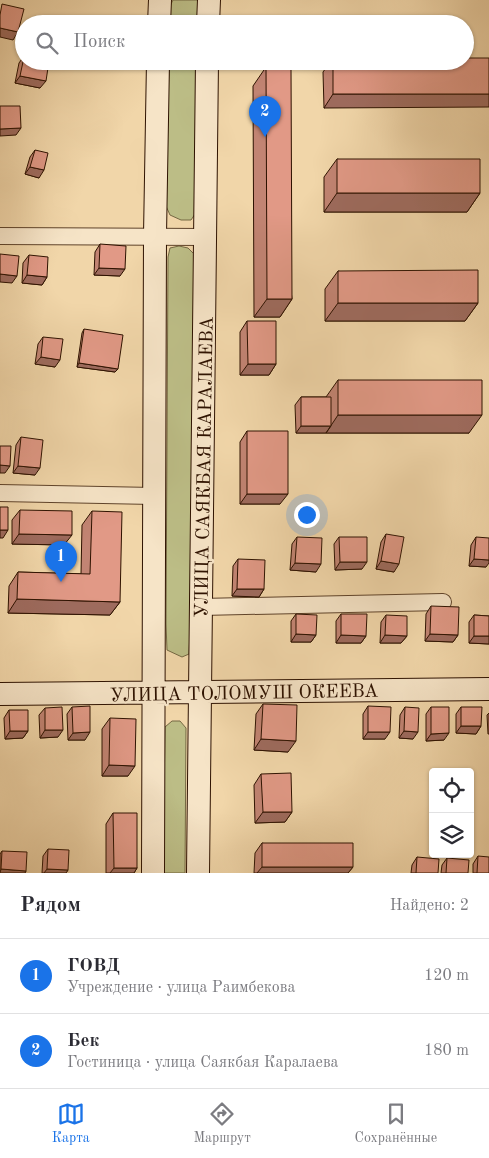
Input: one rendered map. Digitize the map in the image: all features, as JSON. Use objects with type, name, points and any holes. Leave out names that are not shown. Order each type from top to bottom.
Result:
[{"type":"street","points":[[159,15],[160,0]]},
{"type":"street","points":[[208,15],[209,0]]},
{"type":"street","points":[[153,873],[155,235],[158,70]]},
{"type":"street","name":"УЛИЦА САЯКБАЯ КАРАЛАЕВА","points":[[198,873],[208,70]]},
{"type":"street","points":[[0,236],[155,235],[205,237]]},
{"type":"street","points":[[0,493],[154,496]]},
{"type":"street","points":[[201,607],[443,602]]},
{"type":"street","name":"УЛИЦА ТОЛОМУШ ОКЕЕВА","points":[[0,694],[489,689]]},
{"type":"green space","points":[[173,0],[197,0],[201,7],[201,15],[170,15],[170,6]]},
{"type":"green space","points":[[169,70],[200,70],[195,214],[191,220],[181,220],[170,215],[166,206]]},
{"type":"green space","points":[[179,246],[188,248],[197,257],[193,565],[189,654],[182,657],[167,650],[166,624],[168,257],[170,248]]},
{"type":"green space","points":[[172,721],[180,721],[186,728],[185,873],[163,873],[165,727]]},
{"type":"building","points":[[2,4],[24,9],[22,15],[15,15],[15,31],[0,28]]},
{"type":"building","points":[[474,58],[489,58],[489,94],[333,94],[333,70],[474,70]]},
{"type":"building","points":[[21,70],[48,70],[46,81],[20,76]]},
{"type":"building","points":[[266,70],[291,70],[292,299],[267,299]]},
{"type":"building","points":[[0,106],[20,106],[21,128],[0,129]]},
{"type":"building","points":[[35,150],[48,153],[44,170],[30,167]]},
{"type":"building","points":[[337,159],[480,159],[480,193],[337,193]]},
{"type":"building","points":[[100,244],[126,246],[125,269],[99,268]]},
{"type":"building","points":[[0,254],[19,256],[17,276],[0,274]]},
{"type":"building","points":[[29,255],[48,257],[47,277],[27,275]]},
{"type":"building","points":[[478,270],[478,303],[338,303],[338,271]]},
{"type":"building","points":[[247,321],[276,321],[276,364],[248,364]]},
{"type":"building","points":[[84,329],[123,335],[118,369],[79,363]]},
{"type":"building","points":[[43,337],[63,339],[60,360],[41,357]]},
{"type":"building","points":[[338,380],[482,380],[482,415],[338,415]]},
{"type":"building","points":[[301,397],[331,397],[331,426],[301,426]]},
{"type":"building","points":[[247,431],[288,431],[288,494],[247,494]]},
{"type":"building","points":[[21,437],[43,440],[40,468],[18,466]]},
{"type":"building","points":[[0,446],[11,446],[10,466],[0,465]]},
{"type":"building","points":[[0,507],[8,507],[8,530],[0,530]]},
{"type":"building","points":[[20,510],[72,511],[72,535],[19,534]]},
{"type":"building","points":[[92,511],[122,512],[120,602],[17,599],[18,572],[90,574]]},
{"type":"building","points":[[386,534],[404,537],[399,564],[381,561]]},
{"type":"building","points":[[297,537],[322,538],[321,564],[295,563]]},
{"type":"building","points":[[339,537],[367,537],[367,562],[340,562]]},
{"type":"building","points":[[476,537],[489,538],[489,560],[474,559]]},
{"type":"building","points":[[238,559],[265,560],[264,589],[237,589]]},
{"type":"building","points":[[431,606],[459,607],[458,635],[430,634]]},
{"type":"building","points":[[296,614],[317,615],[316,635],[296,634]]},
{"type":"building","points":[[341,614],[367,614],[366,636],[341,635]]},
{"type":"building","points":[[386,615],[407,616],[407,636],[385,635]]},
{"type":"building","points":[[474,615],[489,616],[489,636],[474,636]]},
{"type":"building","points":[[263,704],[297,705],[296,741],[261,739]]},
{"type":"building","points":[[90,706],[90,732],[73,733],[72,707]]},
{"type":"building","points":[[368,706],[391,707],[390,732],[368,732]]},
{"type":"building","points":[[62,707],[63,730],[45,730],[45,708]]},
{"type":"building","points":[[405,707],[419,708],[418,732],[404,731]]},
{"type":"building","points":[[431,707],[449,707],[449,733],[431,734]]},
{"type":"building","points":[[461,707],[482,707],[481,726],[461,726]]},
{"type":"building","points":[[9,710],[28,710],[28,731],[10,731]]},
{"type":"building","points":[[110,718],[136,719],[135,766],[109,765]]},
{"type":"building","points":[[291,773],[292,812],[263,812],[261,774]]},
{"type":"building","points":[[113,813],[137,813],[137,868],[114,868]]},
{"type":"building","points":[[262,843],[353,843],[353,867],[262,867]]},
{"type":"building","points":[[48,849],[69,850],[68,870],[47,869]]},
{"type":"building","points":[[2,851],[27,852],[26,871],[1,869]]},
{"type":"building","points":[[478,856],[489,857],[489,873],[477,873]]},
{"type":"building","points":[[417,857],[439,859],[438,873],[416,873]]},
{"type":"building","points":[[447,858],[469,860],[468,873],[446,873]]},
{"type":"place","name":"Бек","points":[[265,137]]},
{"type":"place","name":"ГОВД","points":[[61,582]]}]
